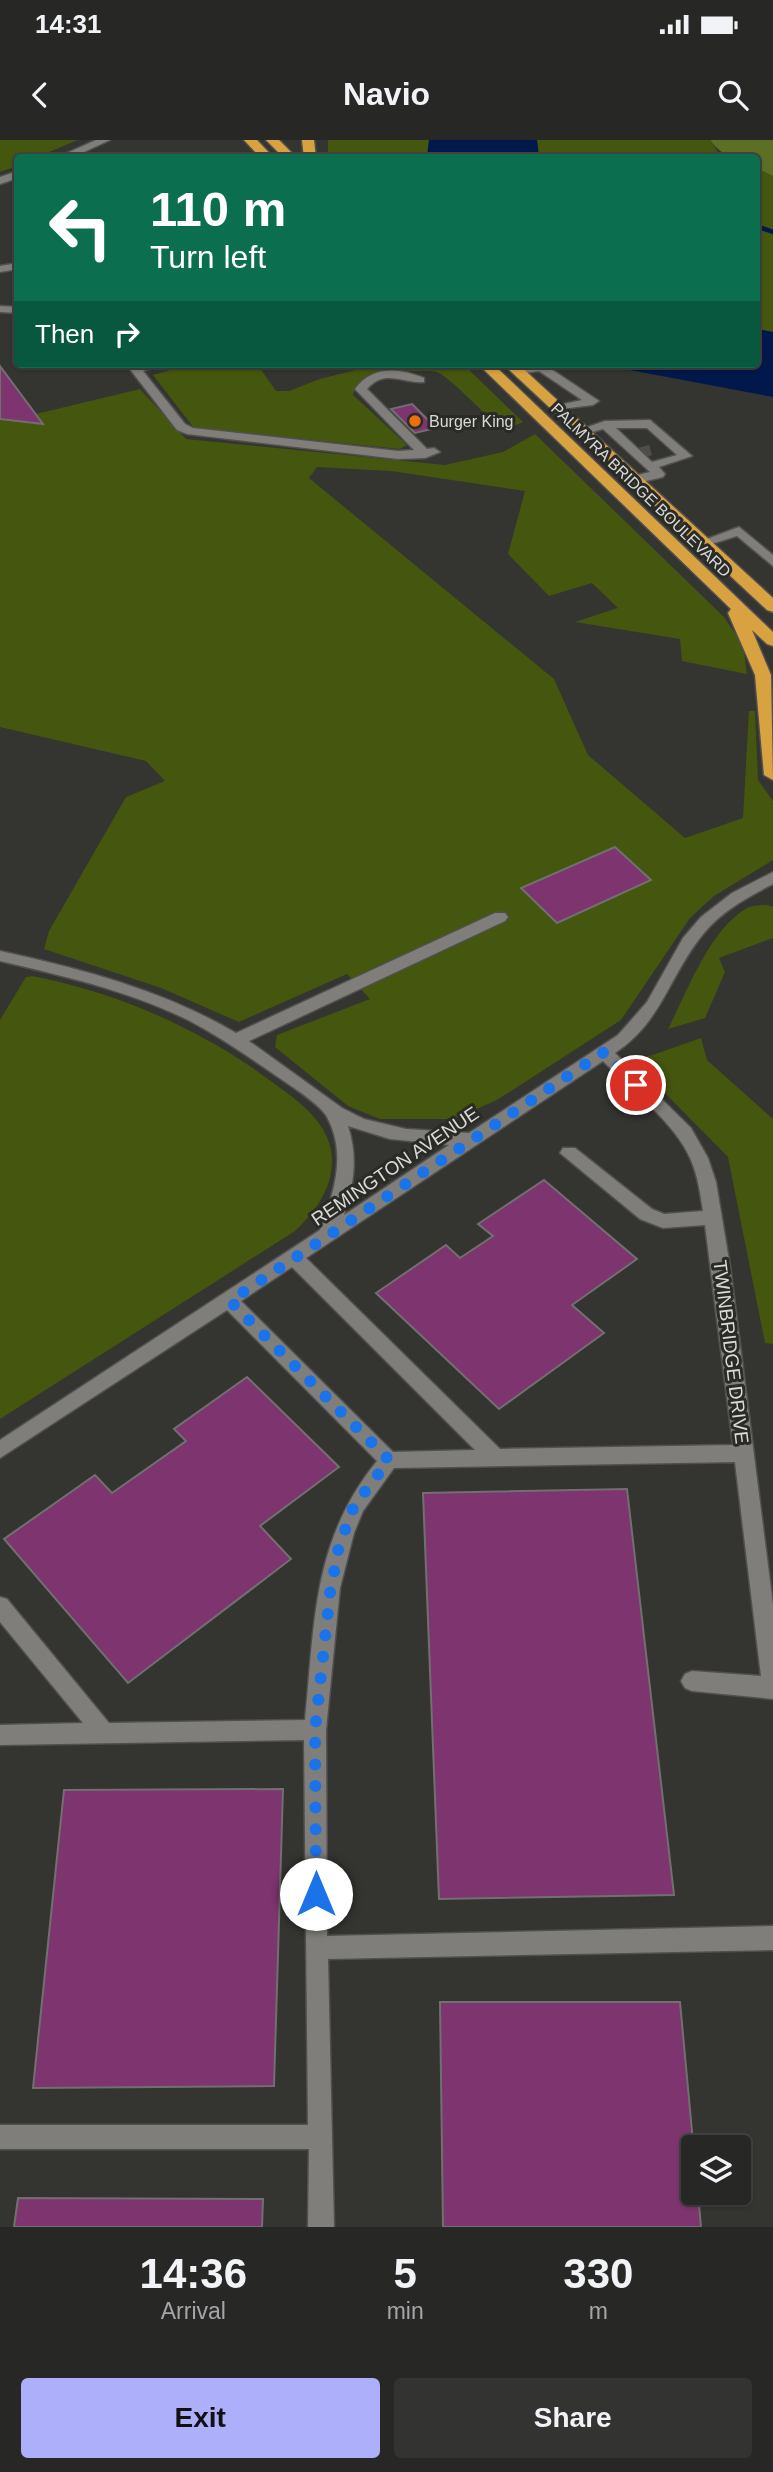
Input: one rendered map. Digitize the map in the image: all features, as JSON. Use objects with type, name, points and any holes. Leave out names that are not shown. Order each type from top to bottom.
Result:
[{"type":"highway","points":[[250,140],[264,154]]},
{"type":"highway","points":[[272,140],[287,154]]},
{"type":"highway","name":"PALMYRA BRIDGE BOULEVARD","points":[[489,368],[773,641]]},
{"type":"highway","name":"PALMYRA BRIDGE BOULEVARD","points":[[514,368],[773,606]]},
{"type":"highway","points":[[729,599],[754,648],[763,675],[773,775]]},
{"type":"street","points":[[71,154],[105,140]]},
{"type":"street","points":[[136,368],[181,427],[191,431],[398,455],[430,453],[361,389],[370,379],[384,374],[402,374],[420,380]]},
{"type":"street","points":[[542,368],[558,381],[593,401],[558,408]]},
{"type":"street","points":[[582,431],[605,425],[650,424],[686,456],[650,466]]},
{"type":"street","points":[[605,425],[659,474],[634,480]]},
{"type":"street","points":[[644,439],[662,434]]},
{"type":"street","points":[[654,449],[673,444]]},
{"type":"street","points":[[702,543],[738,531],[770,556]]},
{"type":"street","name":"REMINGTON AVENUE","points":[[0,1450],[295,1258],[639,1027],[690,940],[705,923],[723,904],[773,877]]},
{"type":"street","points":[[237,1041],[500,917]]},
{"type":"street","points":[[0,956],[65,971],[147,996],[193,1016],[237,1041],[294,1079],[332,1109],[358,1123],[401,1135],[438,1140],[473,1139]]},
{"type":"street","name":"TWINBRIDGE DRIVE","points":[[604,1052],[685,1133],[699,1158],[713,1217],[772,1677]]},
{"type":"street","points":[[327,1236],[346,1179],[342,1127],[332,1109]]},
{"type":"street","points":[[569,1153],[646,1214],[663,1221],[713,1217]]},
{"type":"street","points":[[295,1258],[496,1458]]},
{"type":"street","points":[[230,1301],[389,1460],[744,1453]]},
{"type":"street","points":[[321,2227],[315,1730],[330,1593],[339,1546],[354,1506],[389,1460]]},
{"type":"street","points":[[0,1606],[104,1733]]},
{"type":"street","points":[[692,1681],[772,1677]]},
{"type":"street","points":[[0,1735],[315,1730]]},
{"type":"street","points":[[316,1948],[773,1938]]},
{"type":"street","points":[[0,2137],[321,2137]]},
{"type":"green space","points":[[0,140],[78,140],[44,154],[14,154],[14,167],[0,172]]},
{"type":"green space","points":[[328,140],[429,140],[427,154],[328,154]]},
{"type":"green space","points":[[537,140],[710,140],[718,152],[724,154],[539,154]]},
{"type":"green space","points":[[710,140],[773,140],[773,176],[760,170],[760,154],[725,154]]},
{"type":"green space","points":[[760,170],[773,176],[773,332],[760,330]]},
{"type":"green space","points":[[177,368],[260,368],[276,391],[289,391],[320,379],[363,368],[467,368],[523,422],[503,431],[439,373],[398,370],[379,372],[363,379],[353,395],[407,445],[400,449],[194,428],[153,375]]},
{"type":"green space","points":[[140,389],[186,439],[445,465],[503,452],[535,434],[724,617],[743,645],[747,674],[682,661],[680,639],[575,622],[618,608],[592,583],[549,596],[508,554],[525,491],[391,471],[317,467],[309,478],[554,679],[588,755],[685,838],[743,818],[749,711],[755,711],[758,780],[773,801],[773,860],[714,896],[690,918],[621,1020],[497,1100],[454,1119],[380,1119],[348,1106],[275,1047],[277,1035],[370,999],[347,974],[239,1022],[161,988],[44,949],[49,931],[126,797],[165,781],[146,761],[0,727],[0,419],[42,424],[36,414]]},
{"type":"green space","points":[[768,905],[773,907],[773,938],[719,958],[725,972],[705,1018],[668,1029],[700,963],[721,931],[747,908]]},
{"type":"green space","points":[[26,977],[65,983],[130,1004],[193,1032],[223,1049],[286,1092],[312,1115],[327,1137],[332,1164],[321,1200],[295,1231],[0,1419],[0,1020]]},
{"type":"green space","points":[[701,1038],[707,1060],[773,1119],[773,1344],[765,1343],[728,1157],[650,1078],[644,1058]]},
{"type":"water","points":[[429,140],[537,140],[539,154],[427,154]]},
{"type":"water","points":[[760,330],[773,332],[773,397],[619,368],[760,368]]},
{"type":"building","points":[[0,366],[43,424],[0,419]]},
{"type":"building","name":"Burger King","points":[[412,404],[436,428],[415,433],[391,409]]},
{"type":"building","points":[[615,847],[651,880],[557,923],[521,888]]},
{"type":"building","points":[[544,1180],[637,1259],[572,1305],[604,1333],[499,1409],[376,1293],[446,1245],[460,1258],[493,1236],[478,1224]]},
{"type":"building","points":[[247,1377],[339,1467],[260,1526],[291,1559],[128,1683],[4,1539],[95,1475],[112,1493],[186,1441],[174,1429]]},
{"type":"building","points":[[627,1489],[674,1895],[439,1899],[423,1493]]},
{"type":"building","points":[[283,1789],[274,2086],[33,2088],[64,1790]]},
{"type":"building","points":[[440,2002],[680,2002],[692,2135],[681,2135],[681,2205],[699,2205],[701,2227],[443,2227]]},
{"type":"building","points":[[18,2198],[263,2199],[262,2227],[14,2227]]},
{"type":"waterway","points":[[760,227],[773,232]]},
{"type":"tunnel","points":[[640,453],[654,449]]},
{"type":"place","name":"Burger King","points":[[415,421]]},
{"type":"route","points":[[316,1894],[315,1730],[330,1593],[339,1546],[354,1506],[389,1460],[230,1301],[604,1052],[636,1085]]}]
